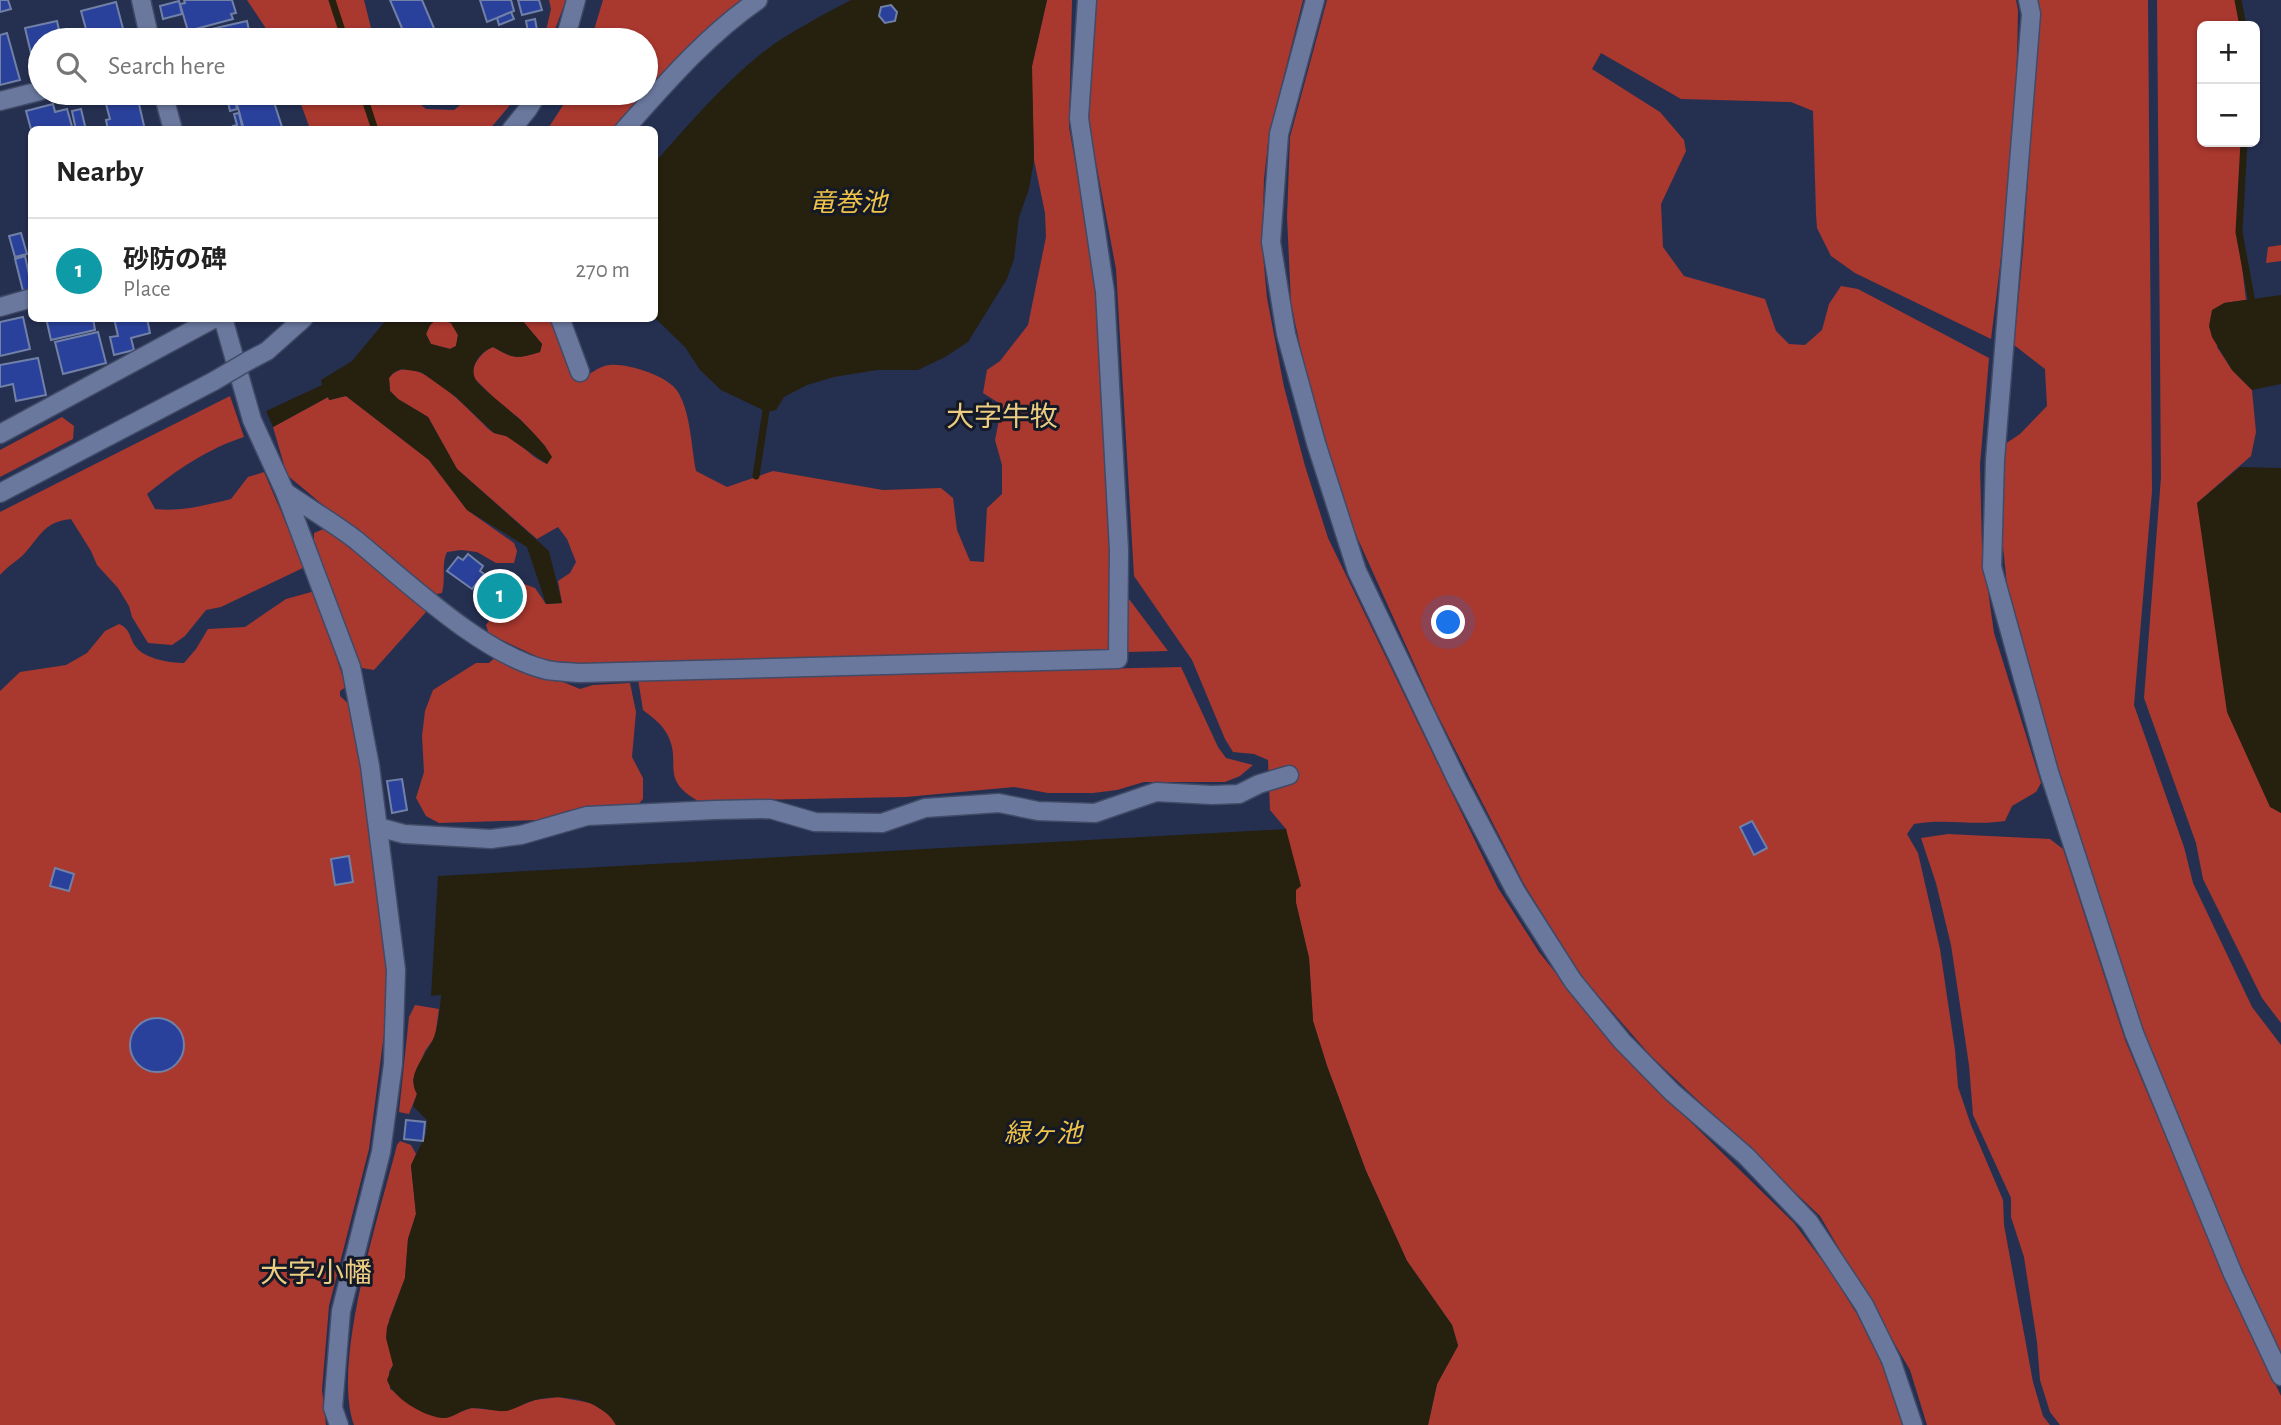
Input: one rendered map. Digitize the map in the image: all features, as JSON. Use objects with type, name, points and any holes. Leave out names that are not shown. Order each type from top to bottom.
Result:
[{"type":"street","points":[[141,0],[147,28]]},
{"type":"street","points":[[570,28],[576,0]]},
{"type":"street","points":[[658,92],[697,49],[729,20],[758,0]]},
{"type":"street","points":[[285,492],[353,538],[437,607],[498,648],[547,670],[580,673],[637,672],[1118,659],[1119,550],[1105,292],[1079,118],[1087,0]]},
{"type":"street","points":[[1315,0],[1279,134],[1271,242],[1286,334],[1316,443],[1357,571],[1470,805],[1515,890],[1573,981],[1630,1049],[1672,1091],[1746,1156],[1809,1222],[1864,1305],[1891,1360],[1913,1425]]},
{"type":"street","points":[[2028,0],[2031,14],[1995,460],[1992,567],[2049,772],[2134,1033],[2233,1274],[2281,1377]]},
{"type":"street","points":[[0,101],[28,94]]},
{"type":"street","points":[[166,105],[172,126]]},
{"type":"street","points":[[514,126],[529,105]]},
{"type":"street","points":[[628,126],[647,105]]},
{"type":"street","points":[[0,307],[28,299]]},
{"type":"street","points":[[0,434],[208,322]]},
{"type":"street","points":[[224,322],[252,421],[285,492],[351,667],[368,755],[396,970],[393,1064],[381,1152],[341,1311],[334,1408],[339,1425]]},
{"type":"street","points":[[0,494],[267,351],[300,322]]},
{"type":"street","points":[[561,322],[580,372]]},
{"type":"street","points":[[378,827],[404,834],[491,839],[521,835],[587,816],[702,811],[770,809],[815,822],[881,823],[925,808],[999,803],[1038,811],[1095,813],[1156,792],[1239,794],[1259,784],[1289,775]]},
{"type":"shaded area","points":[[247,0],[364,0],[371,28],[266,28]]},
{"type":"shaded area","points":[[549,0],[566,0],[556,28],[547,28],[551,9]]},
{"type":"shaded area","points":[[603,0],[746,0],[692,46],[658,82],[658,28],[595,28]]},
{"type":"shaded area","points":[[1047,0],[1072,0],[1069,127],[1095,274],[1117,583],[1168,651],[608,665],[551,663],[489,634],[486,625],[501,603],[524,584],[535,588],[546,604],[562,603],[558,581],[570,573],[576,562],[567,539],[558,527],[537,539],[457,469],[428,417],[390,391],[389,378],[400,370],[413,370],[427,376],[457,398],[491,431],[506,436],[547,464],[546,447],[520,419],[472,376],[478,359],[493,347],[516,357],[540,352],[542,344],[524,322],[554,322],[576,382],[602,367],[617,365],[637,368],[673,386],[686,410],[696,471],[727,487],[773,471],[883,490],[941,488],[953,498],[957,530],[970,561],[984,562],[987,508],[1002,494],[1002,465],[995,440],[1002,405],[983,393],[987,370],[1000,361],[1028,325],[1046,237],[1045,213],[1034,160],[1032,66]]},
{"type":"shaded area","points":[[1093,0],[1303,0],[1269,135],[1264,179],[1262,244],[1267,298],[1284,387],[1328,538],[1498,888],[1539,952],[1618,1051],[1794,1223],[1833,1275],[1858,1316],[1882,1363],[1902,1425],[1428,1425],[1437,1384],[1458,1345],[1452,1325],[1407,1261],[1366,1171],[1327,1066],[1313,1021],[1309,958],[1296,903],[1286,829],[1270,810],[1268,760],[1254,754],[1233,752],[1192,660],[1134,576],[1116,269],[1088,120],[1086,81]]},
{"type":"shaded area","points":[[1327,0],[2016,0],[2018,10],[2013,134],[1991,339],[1855,273],[1831,256],[1817,228],[1813,111],[1791,102],[1681,99],[1601,53],[1592,69],[1660,112],[1684,140],[1686,151],[1661,204],[1663,247],[1684,276],[1765,299],[1776,331],[1789,344],[1805,345],[1822,330],[1829,304],[1841,286],[1858,289],[1989,358],[1980,465],[1982,548],[1994,633],[2041,783],[2036,792],[2012,806],[2005,821],[1925,822],[1914,824],[1907,834],[1918,853],[1940,949],[1958,1087],[2003,1200],[2004,1225],[2033,1382],[2043,1416],[2050,1425],[1927,1425],[1910,1370],[1820,1216],[1650,1055],[1582,977],[1524,884],[1435,710],[1343,506],[1309,389],[1291,303],[1287,217],[1290,137]]},
{"type":"shaded area","points":[[2037,0],[2148,0],[2152,491],[2134,705],[2184,847],[2193,883],[2252,1007],[2281,1045],[2281,1355],[2239,1266],[2143,1030],[2056,768],[2008,595],[2001,527],[2005,444],[2020,434],[2047,406],[2045,369],[2014,345],[2023,252],[2039,8]]},
{"type":"shaded area","points":[[2157,0],[2235,0],[2240,21],[2197,21],[2197,147],[2242,147],[2238,233],[2246,300],[2224,303],[2217,347],[2232,370],[2252,390],[2256,432],[2251,456],[2197,503],[2270,806],[2281,813],[2281,1023],[2262,998],[2203,879],[2196,843],[2144,698],[2161,477]]},
{"type":"shaded area","points":[[301,105],[421,105],[426,109],[454,110],[460,105],[510,105],[492,126],[309,126]]},
{"type":"shaded area","points":[[563,105],[636,105],[616,126],[550,126]]},
{"type":"shaded area","points":[[2281,245],[2281,261],[2266,263],[2268,247]]},
{"type":"shaded area","points":[[434,322],[451,323],[458,335],[456,346],[450,349],[431,344],[426,334]]},
{"type":"shaded area","points":[[230,396],[244,437],[193,461],[147,494],[155,509],[193,507],[231,499],[248,477],[264,472],[305,567],[221,607],[206,610],[185,636],[172,645],[148,643],[118,588],[97,565],[71,519],[47,527],[22,556],[0,575],[0,512]]},
{"type":"shaded area","points":[[346,396],[429,460],[467,510],[514,543],[517,551],[514,563],[496,563],[477,552],[447,552],[442,593],[431,595],[287,475],[273,427],[328,397],[330,400]]},
{"type":"shaded area","points":[[62,417],[74,426],[73,439],[0,477],[0,450]]},
{"type":"shaded area","points":[[326,528],[427,606],[426,612],[374,670],[362,668],[314,542],[314,533]]},
{"type":"shaded area","points":[[315,591],[346,687],[340,691],[340,696],[351,706],[372,837],[387,966],[384,1034],[369,1149],[329,1306],[322,1390],[326,1425],[0,1425],[0,691],[20,672],[66,665],[87,653],[105,631],[119,624],[126,628],[136,647],[145,655],[184,663],[208,629],[245,627],[286,599]]},
{"type":"shaded area","points":[[498,655],[580,689],[593,685],[630,683],[636,712],[632,757],[643,778],[643,799],[634,809],[570,810],[538,820],[439,823],[426,816],[416,798],[424,772],[422,736],[425,711],[433,690],[476,663],[489,663]]},
{"type":"shaded area","points":[[1181,667],[1218,747],[1226,758],[1253,765],[1240,776],[1225,782],[1144,782],[1117,790],[1093,793],[1048,793],[1014,787],[906,797],[698,801],[686,793],[675,777],[671,744],[662,727],[643,710],[638,679]]},
{"type":"shaded area","points":[[1948,834],[2050,839],[2063,849],[2125,1040],[2224,1275],[2281,1396],[2281,1425],[2060,1425],[2050,1412],[2040,1380],[2024,1257],[2011,1217],[2011,1198],[1973,1115],[1969,1065],[1951,945],[1936,883],[1921,838]]},
{"type":"shaded area","points":[[415,1005],[439,1009],[435,1037],[425,1051],[413,1080],[417,1094],[409,1114],[399,1112],[409,1017]]},
{"type":"shaded area","points":[[400,1141],[411,1145],[416,1154],[411,1166],[416,1214],[408,1239],[405,1278],[389,1320],[393,1365],[389,1372],[390,1389],[428,1414],[444,1418],[471,1408],[506,1411],[535,1400],[558,1397],[591,1403],[611,1416],[616,1425],[354,1425],[349,1398],[353,1327],[370,1247]]},
{"type":"water","name":"竜巻池","points":[[851,0],[1047,0],[1032,66],[1034,160],[1029,189],[1019,217],[1014,259],[1007,279],[968,342],[918,370],[877,370],[834,377],[807,385],[784,397],[776,410],[767,412],[721,390],[700,370],[685,347],[658,321],[658,159],[747,65],[794,31]]},
{"type":"water","points":[[2281,295],[2281,384],[2252,390],[2232,370],[2212,337],[2209,326],[2212,310],[2224,303]]},
{"type":"water","points":[[384,322],[434,322],[426,334],[431,344],[450,349],[456,346],[458,335],[448,322],[524,322],[542,344],[540,352],[521,357],[511,356],[493,347],[479,357],[474,373],[478,383],[545,446],[552,457],[547,464],[506,436],[494,433],[456,397],[421,372],[401,369],[393,373],[389,378],[390,391],[428,417],[457,469],[549,551],[562,603],[546,604],[527,547],[467,510],[429,460],[346,396],[329,400],[328,397],[273,427],[266,411],[322,385],[321,380],[352,361]]},
{"type":"water","points":[[2240,467],[2281,468],[2281,813],[2270,807],[2227,712],[2197,503]]},
{"type":"water","name":"緑ヶ池","points":[[1286,829],[1301,886],[1296,890],[1296,903],[1309,958],[1313,1021],[1327,1066],[1366,1171],[1407,1261],[1452,1325],[1458,1346],[1437,1384],[1428,1425],[616,1425],[610,1416],[591,1404],[557,1397],[527,1402],[505,1411],[472,1408],[449,1417],[434,1417],[410,1405],[390,1387],[387,1380],[393,1365],[386,1338],[387,1327],[405,1278],[408,1239],[416,1214],[411,1165],[426,1134],[427,1120],[413,1106],[417,1094],[414,1078],[435,1034],[441,995],[431,996],[438,876]]},
{"type":"building","points":[[0,0],[8,0],[11,9],[0,12]]},
{"type":"building","points":[[184,0],[232,0],[236,13],[231,14],[233,19],[199,28],[187,28],[180,4],[185,3]]},
{"type":"building","points":[[390,0],[422,0],[434,28],[402,28]]},
{"type":"building","points":[[480,0],[511,0],[514,11],[487,22]]},
{"type":"building","points":[[518,0],[539,0],[542,10],[522,15]]},
{"type":"building","points":[[179,1],[182,14],[163,19],[160,6]]},
{"type":"building","points":[[116,2],[123,28],[86,28],[81,11]]},
{"type":"building","points":[[891,5],[897,12],[895,21],[885,23],[879,16],[881,7]]},
{"type":"building","points":[[511,12],[514,19],[499,25],[497,18]]},
{"type":"building","points":[[535,19],[537,28],[527,28],[526,21]]},
{"type":"building","points":[[57,21],[58,28],[28,28],[28,41],[25,28]]},
{"type":"building","points":[[247,21],[248,28],[216,28]]},
{"type":"building","points":[[7,33],[20,80],[0,85],[0,35]]},
{"type":"building","points":[[49,105],[53,105],[55,112],[67,109],[72,126],[30,126],[26,111]]},
{"type":"building","points":[[106,105],[139,105],[144,126],[107,126],[106,120],[110,119]]},
{"type":"building","points":[[229,105],[236,105],[237,109],[230,111]]},
{"type":"building","points":[[237,105],[275,105],[282,126],[243,126]]},
{"type":"building","points":[[81,109],[85,126],[75,126],[72,111]]},
{"type":"building","points":[[239,113],[242,126],[233,126],[237,125],[234,114]]},
{"type":"building","points":[[21,233],[27,254],[15,257],[9,236]]},
{"type":"building","points":[[25,256],[28,290],[23,291],[15,259]]},
{"type":"building","points":[[23,317],[30,349],[0,356],[0,322]]},
{"type":"building","points":[[47,322],[94,322],[95,330],[51,340]]},
{"type":"building","points":[[115,322],[148,322],[150,333],[131,338],[134,350],[114,355],[110,337],[118,336]]},
{"type":"building","points":[[98,332],[106,363],[63,374],[55,342]]},
{"type":"building","points":[[38,358],[46,395],[16,401],[13,384],[0,387],[0,365]]},
{"type":"building","points":[[468,554],[483,566],[480,571],[484,574],[472,589],[447,571],[458,557],[463,560]]},
{"type":"building","points":[[402,779],[407,810],[392,813],[387,781]]},
{"type":"building","points":[[1752,821],[1767,848],[1754,855],[1740,827]]},
{"type":"building","points":[[349,856],[353,882],[335,885],[331,859]]},
{"type":"building","points":[[55,868],[74,874],[69,891],[50,886]]},
{"type":"building","points":[[162,1018],[172,1022],[180,1030],[184,1045],[180,1060],[172,1068],[152,1072],[142,1068],[134,1060],[130,1040],[134,1030],[142,1022]]},
{"type":"building","points":[[406,1120],[425,1122],[423,1141],[404,1139]]},
{"type":"waterway","points":[[332,0],[341,28]]},
{"type":"waterway","points":[[2238,0],[2242,21]]},
{"type":"waterway","points":[[367,105],[374,126]]},
{"type":"waterway","points":[[2244,147],[2239,232],[2253,308]]},
{"type":"waterway","points":[[756,476],[767,404]]},
{"type":"place","name":"砂防の碑","points":[[500,596]]},
{"type":"district","name":"大字牛牧","points":[[1002,418]]},
{"type":"district","name":"大字小幡","points":[[316,1274]]}]
